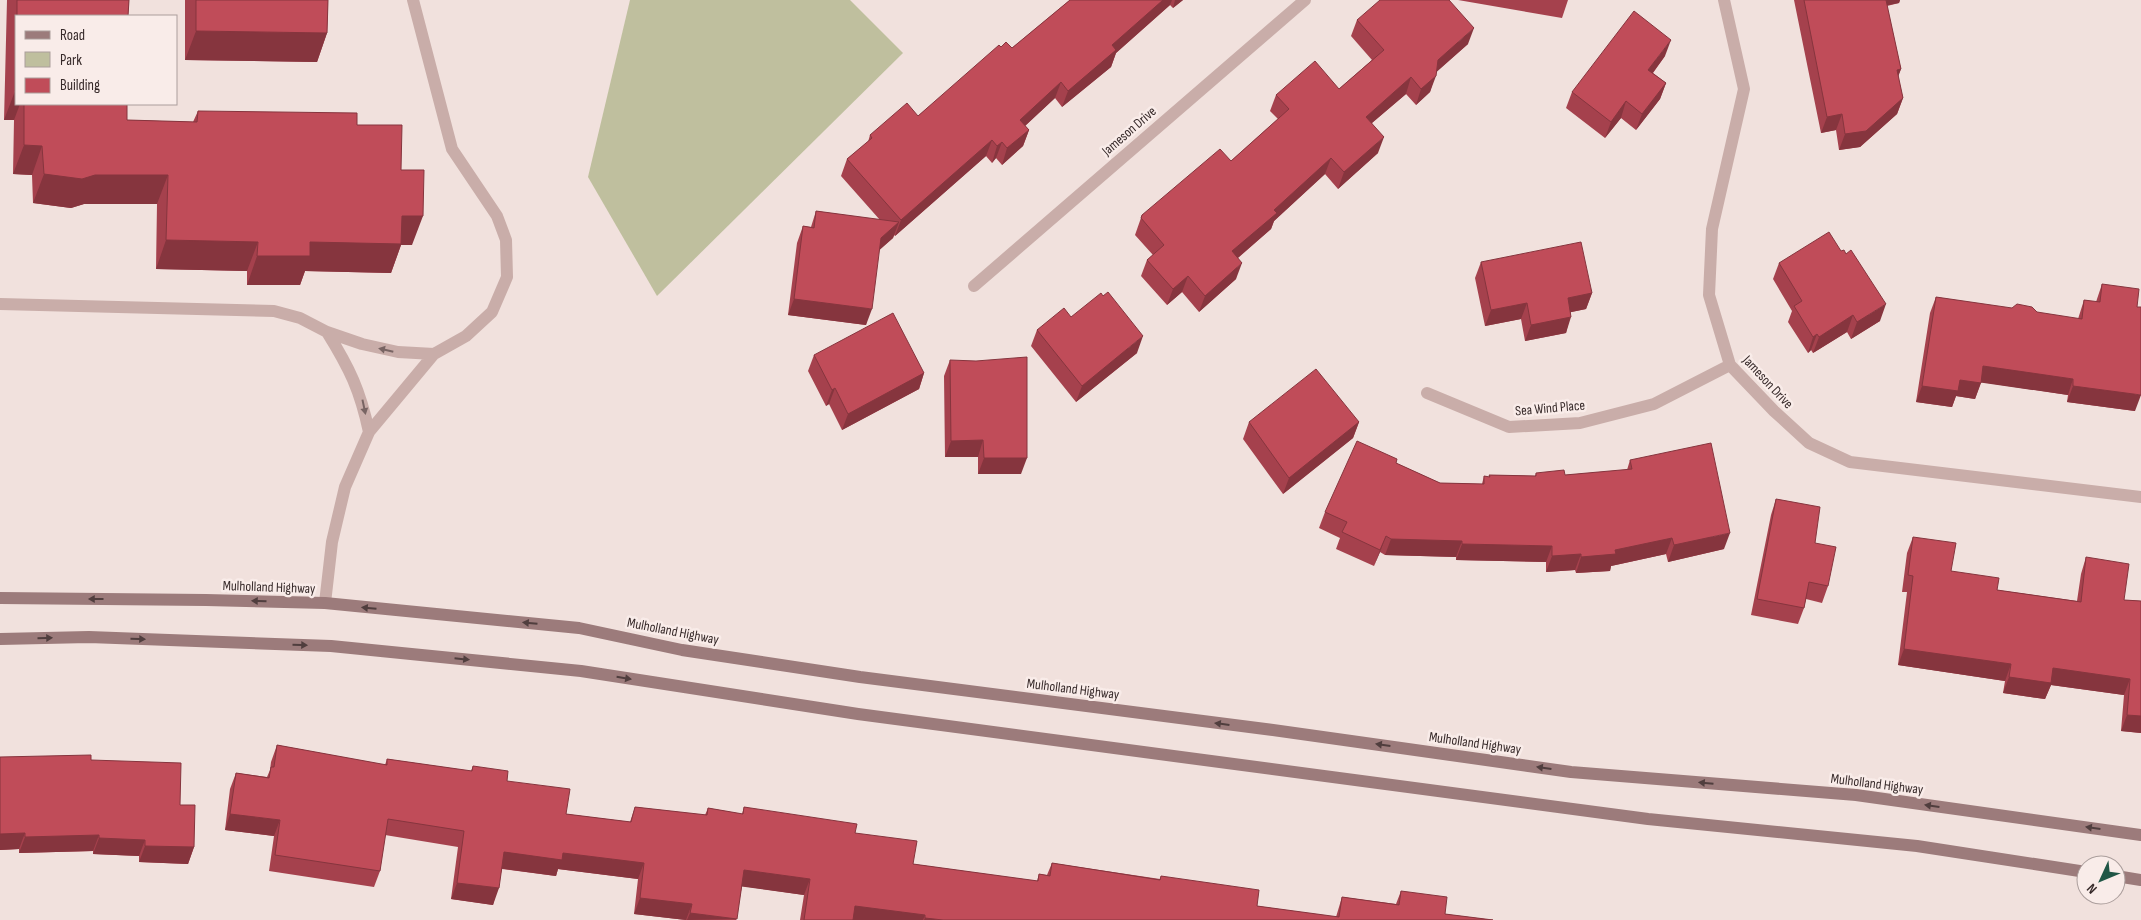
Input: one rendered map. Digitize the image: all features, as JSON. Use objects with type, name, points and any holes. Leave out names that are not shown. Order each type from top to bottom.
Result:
[{"type":"main road","name":"Mulholland Highway","points":[[0,598],[206,600],[325,604],[579,628],[682,650],[851,676],[1273,730],[1571,772],[1856,795],[2141,835]]},
{"type":"main road","points":[[0,639],[89,637],[331,646],[581,671],[868,716],[1638,818],[1917,846],[2076,870]]},
{"type":"main road","points":[[2126,878],[2141,880]]},
{"type":"street","points":[[325,604],[332,542],[343,496],[369,432],[434,354],[466,336],[492,312],[508,277],[506,240],[497,216],[452,149],[413,0]]},
{"type":"street","name":"Jameson Drive","points":[[974,286],[1305,0]]},
{"type":"street","name":"Jameson Drive","points":[[1724,0],[1744,89],[1712,229],[1710,295],[1730,365],[1774,412],[1809,443],[1850,462],[2141,497]]},
{"type":"street","points":[[0,304],[274,311],[300,318],[327,332],[362,344],[398,352],[434,354]]},
{"type":"street","points":[[327,332],[347,364],[362,397],[369,432]]},
{"type":"street","name":"Sea Wind Place","points":[[1427,393],[1509,427],[1580,423],[1654,404],[1730,365]]},
{"type":"green space","points":[[630,0],[850,0],[903,53],[657,296],[588,177]]},
{"type":"building","points":[[17,0],[129,0],[128,15],[17,15]]},
{"type":"building","points":[[196,0],[328,0],[327,33],[196,31]]},
{"type":"building","points":[[1070,0],[1163,0],[1112,45],[1116,50],[1068,91],[1061,82],[1020,120],[1029,130],[1007,148],[1002,142],[997,146],[992,140],[901,220],[847,159],[872,138],[870,135],[907,103],[918,116],[999,45],[1001,47],[1006,42],[1012,48]]},
{"type":"building","points":[[1380,0],[1449,0],[1474,28],[1438,60],[1436,76],[1421,89],[1411,77],[1366,117],[1384,137],[1344,172],[1331,158],[1274,210],[1277,213],[1232,251],[1242,263],[1205,296],[1188,276],[1173,289],[1147,260],[1164,245],[1141,218],[1142,215],[1220,149],[1231,161],[1289,109],[1276,95],[1315,61],[1339,89],[1384,50],[1357,20]]},
{"type":"building","points":[[1804,0],[1886,0],[1901,69],[1897,70],[1903,98],[1866,131],[1845,134],[1842,114],[1827,117]]},
{"type":"building","points":[[1634,11],[1671,40],[1648,70],[1666,83],[1642,114],[1626,101],[1611,122],[1572,92]]},
{"type":"building","points":[[24,105],[127,105],[127,120],[197,122],[198,111],[357,113],[357,125],[402,125],[401,170],[424,170],[423,216],[402,216],[401,244],[310,242],[310,256],[257,256],[258,242],[166,240],[168,175],[95,175],[82,179],[44,174],[42,146],[24,145]]},
{"type":"building","points":[[816,211],[899,222],[881,238],[872,309],[794,299],[803,226],[814,228]]},
{"type":"building","points":[[1829,232],[1841,251],[1844,250],[1846,254],[1851,250],[1886,304],[1857,322],[1853,315],[1819,337],[1817,334],[1813,337],[1794,306],[1802,301],[1779,263]]},
{"type":"building","points":[[1581,242],[1592,293],[1568,298],[1571,317],[1531,325],[1527,303],[1491,310],[1481,262]]},
{"type":"building","points":[[2102,284],[2139,289],[2137,307],[2141,307],[2141,395],[2073,386],[2073,379],[1983,366],[1981,383],[1960,380],[1958,391],[1922,386],[1936,297],[2012,308],[2017,304],[2032,307],[2037,312],[2082,319],[2084,300],[2100,302]]},
{"type":"building","points":[[1108,292],[1143,336],[1082,386],[1037,330],[1064,308],[1071,317],[1101,293],[1103,296]]},
{"type":"building","points":[[893,313],[924,373],[848,414],[835,388],[832,390],[814,355]]},
{"type":"building","points":[[1027,357],[1027,458],[984,458],[983,440],[951,441],[950,360],[976,361]]},
{"type":"building","points":[[1316,369],[1359,422],[1289,478],[1249,422]]},
{"type":"building","points":[[1357,441],[1397,459],[1396,463],[1440,483],[1484,484],[1484,476],[1490,477],[1489,475],[1536,476],[1536,473],[1564,470],[1565,475],[1632,469],[1630,460],[1711,443],[1730,533],[1674,545],[1672,538],[1615,550],[1616,554],[1581,557],[1581,554],[1552,556],[1552,546],[1462,544],[1462,541],[1391,539],[1386,536],[1380,550],[1342,532],[1347,522],[1325,512]]},
{"type":"building","points":[[1776,499],[1820,507],[1815,543],[1836,547],[1828,586],[1809,582],[1804,608],[1757,599]]},
{"type":"building","points":[[1913,537],[1956,543],[1951,571],[1999,578],[1997,590],[2081,602],[2086,557],[2129,564],[2124,600],[2141,601],[2141,716],[2127,715],[2130,679],[2053,668],[2051,683],[2009,677],[2011,664],[1904,649],[1913,576],[1908,575]]},
{"type":"building","points":[[277,745],[387,765],[387,759],[472,771],[473,766],[508,771],[507,781],[570,789],[566,814],[631,822],[635,807],[707,815],[708,808],[743,814],[744,807],[857,824],[855,833],[917,841],[913,864],[1038,881],[1039,874],[1050,876],[1052,863],[1160,880],[1161,876],[1259,890],[1257,906],[1339,917],[1342,897],[1399,905],[1401,891],[1447,897],[1445,914],[1493,920],[943,920],[925,918],[925,915],[855,906],[853,920],[804,920],[810,879],[744,870],[737,919],[690,913],[692,904],[640,898],[644,863],[563,853],[562,860],[504,852],[499,888],[457,883],[464,831],[388,819],[380,871],[275,855],[280,820],[230,814],[236,773],[269,778],[271,767],[274,767]]},
{"type":"building","points":[[91,755],[91,760],[181,763],[180,805],[195,805],[194,847],[145,846],[145,840],[99,838],[99,835],[25,837],[25,833],[0,834],[0,757]]}]
